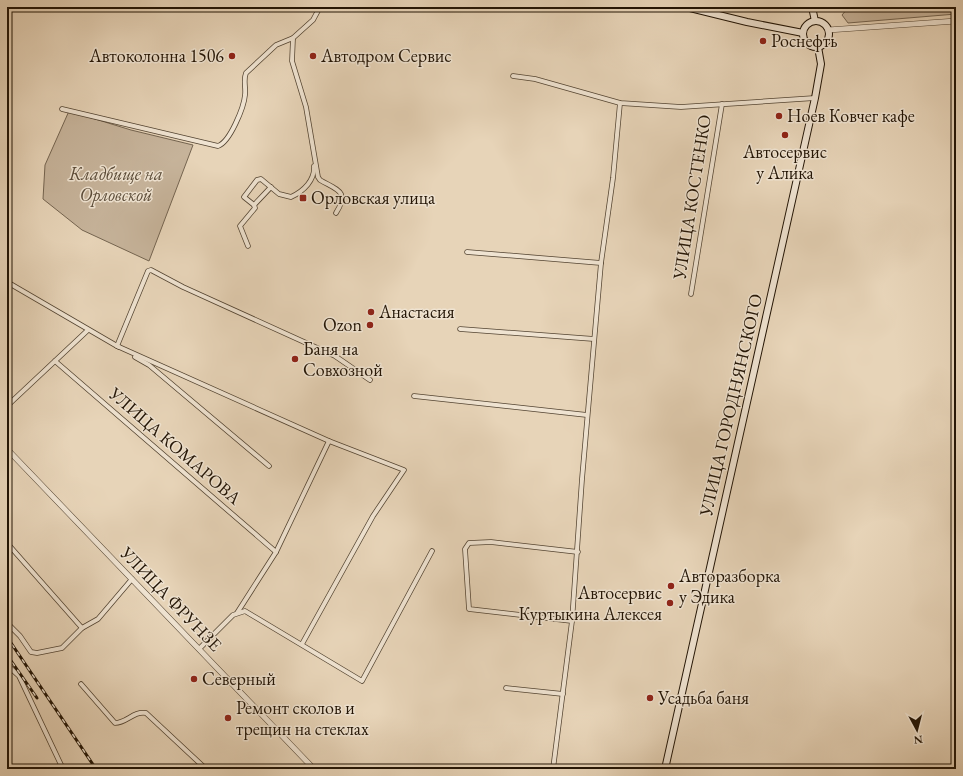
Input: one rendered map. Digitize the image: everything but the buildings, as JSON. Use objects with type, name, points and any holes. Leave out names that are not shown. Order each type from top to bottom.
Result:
[{"type":"main road","points":[[686,7],[747,22],[803,33]]},
{"type":"main road","points":[[812,7],[815,21]]},
{"type":"main road","points":[[815,21],[824,24],[828,30],[828,40],[818,47],[813,47],[806,43],[803,33],[808,24],[815,21]]},
{"type":"main road","name":"УЛИЦА ГОРОДНЯНСКОГО","points":[[665,769],[815,98],[821,64],[818,47]]},
{"type":"street","points":[[62,109],[218,146],[226,142],[243,106],[246,94],[244,78],[246,73],[276,45],[293,38],[313,20],[320,7]]},
{"type":"street","points":[[828,30],[956,21]]},
{"type":"street","points":[[293,38],[292,61],[306,107],[320,180]]},
{"type":"street","points":[[513,76],[535,79],[620,103],[681,108],[815,98]]},
{"type":"street","points":[[553,769],[572,620],[587,415],[601,263],[613,178],[620,103]]},
{"type":"street","name":"УЛИЦА КОСТЕНКО","points":[[691,294],[722,104]]},
{"type":"street","points":[[254,205],[244,197],[257,180],[262,180],[279,194],[291,197],[301,191],[312,180],[316,162]]},
{"type":"street","points":[[312,180],[320,180],[343,195],[343,200],[336,213]]},
{"type":"street","points":[[248,246],[240,226],[254,211],[254,205],[271,187]]},
{"type":"street","points":[[468,252],[601,263]]},
{"type":"street","points":[[117,346],[148,271],[151,270],[183,287],[335,356],[370,380]]},
{"type":"street","points":[[7,282],[149,365],[269,466]]},
{"type":"street","points":[[460,329],[594,339]]},
{"type":"street","points":[[7,406],[88,330]]},
{"type":"street","points":[[117,346],[329,441],[404,470],[373,516],[302,644]]},
{"type":"street","name":"УЛИЦА КОМАРОВА","points":[[55,361],[276,552]]},
{"type":"street","points":[[414,396],[587,415]]},
{"type":"street","points":[[199,649],[237,613],[276,552],[329,441]]},
{"type":"street","name":"УЛИЦА ФРУНЗЕ","points":[[7,449],[314,769]]},
{"type":"street","points":[[572,620],[469,609],[465,549],[469,543],[491,542],[578,552]]},
{"type":"street","points":[[7,543],[82,628]]},
{"type":"street","points":[[237,613],[243,611],[248,612],[362,681],[432,551]]},
{"type":"street","points":[[7,623],[20,636],[29,651],[38,653],[62,648],[82,628],[98,619],[132,579]]},
{"type":"street","points":[[7,664],[19,676],[63,769]]},
{"type":"street","points":[[81,684],[115,723],[122,722],[140,712],[146,713],[206,769]]},
{"type":"street","points":[[506,688],[563,694]]},
{"type":"green space","points":[[956,7],[956,14],[848,23],[842,15],[848,8]]},
{"type":"green space","name":"Кладбище на Орловской","points":[[69,111],[131,130],[193,145],[149,261],[82,230],[43,199],[45,165]]},
{"type":"railway","points":[[7,637],[96,769]]},
{"type":"railway","points":[[7,655],[37,698]]},
{"type":"place","name":"Роснефть","points":[[763,41]]},
{"type":"place","name":"Автоколонна 1506","points":[[232,56]]},
{"type":"place","name":"Автодром Сервис","points":[[313,56]]},
{"type":"place","name":"Ноев Ковчег кафе","points":[[779,116]]},
{"type":"place","name":"Автосервис у Алика","points":[[785,135]]},
{"type":"place","name":"Орловская улица","points":[[303,198]]},
{"type":"place","name":"Анастасия","points":[[371,312]]},
{"type":"place","name":"Ozon","points":[[370,325]]},
{"type":"place","name":"Баня на Совхозной","points":[[295,359]]},
{"type":"place","name":"Авторазборка у Эдика","points":[[671,586]]},
{"type":"place","name":"Автосервис Куртыкина Алексея","points":[[670,603]]},
{"type":"place","name":"Северный","points":[[194,679]]},
{"type":"place","name":"Усадьба баня","points":[[650,698]]},
{"type":"place","name":"Ремонт сколов и трещин на стеклах","points":[[228,718]]}]
